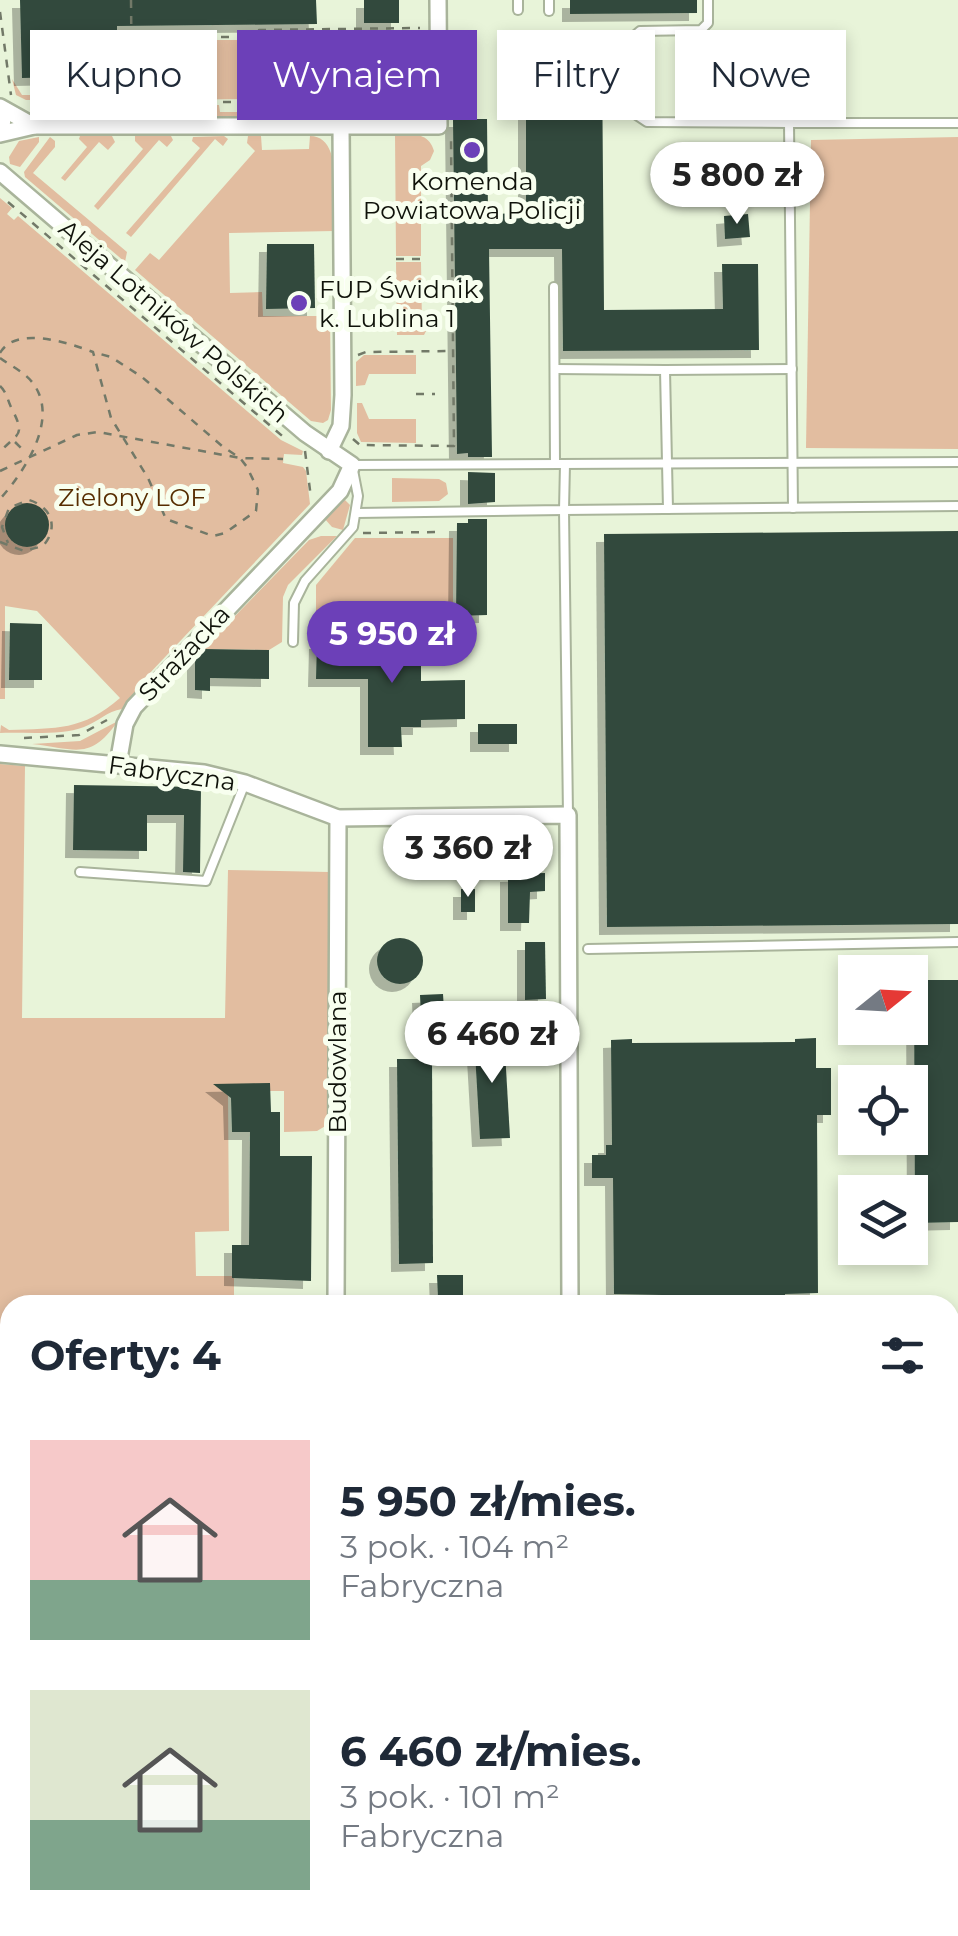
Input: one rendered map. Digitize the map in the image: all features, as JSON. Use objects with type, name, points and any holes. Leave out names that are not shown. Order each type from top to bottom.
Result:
[{"type":"street","points":[[438,0],[438,28]]},
{"type":"street","points":[[0,107],[34,126]]},
{"type":"street","points":[[0,134],[34,126],[445,125],[443,120]]},
{"type":"street","points":[[329,451],[342,418],[345,334],[341,127]]},
{"type":"street","name":"Aleja Lotników Polskich","points":[[0,172],[329,451],[352,465]]},
{"type":"street","name":"Strażacka","points":[[118,764],[128,717],[190,644],[340,490],[352,465]]},
{"type":"street","name":"Fabryczna","points":[[0,754],[204,774],[245,783],[338,818],[568,815]]},
{"type":"street","points":[[568,815],[570,1295]]},
{"type":"street","name":"Budowlana","points":[[336,1295],[338,818]]},
{"type":"lane","points":[[549,0],[549,10]]},
{"type":"lane","points":[[655,32],[701,30],[708,22],[708,0]]},
{"type":"lane","points":[[644,120],[789,124],[958,122]]},
{"type":"lane","points":[[789,124],[793,508]]},
{"type":"lane","points":[[554,287],[554,369],[564,510],[568,815]]},
{"type":"lane","points":[[554,369],[792,369]]},
{"type":"lane","points":[[664,370],[668,509]]},
{"type":"lane","points":[[293,642],[294,603],[305,581],[348,533],[357,513],[352,465],[958,462]]},
{"type":"lane","points":[[357,513],[958,506]]},
{"type":"lane","points":[[80,872],[206,881],[245,783]]},
{"type":"lane","points":[[588,949],[958,942]]},
{"type":"path","points":[[131,0],[132,30]]},
{"type":"path","points":[[0,12],[7,80],[17,101]]},
{"type":"path","points":[[258,30],[438,28]]},
{"type":"path","points":[[23,104],[30,104]]},
{"type":"path","points":[[258,120],[258,127]]},
{"type":"path","points":[[342,418],[352,418],[353,439],[360,445],[454,446],[445,125]]},
{"type":"path","points":[[2,195],[18,214],[283,438],[305,450],[315,514]]},
{"type":"path","points":[[396,259],[421,259]]},
{"type":"path","points":[[0,499],[20,477],[42,418],[41,397],[30,380],[0,355],[11,341],[29,338],[93,352],[111,357],[142,377],[240,458],[258,490],[256,511],[225,533],[207,535],[166,519],[148,478],[110,418],[93,352]]},
{"type":"path","points":[[353,359],[366,352],[452,351]]},
{"type":"path","points":[[0,386],[20,420],[19,433],[0,452]]},
{"type":"path","points":[[416,394],[435,394]]},
{"type":"path","points":[[0,471],[77,436],[98,432],[240,458],[283,459]]},
{"type":"path","points":[[14,440],[24,452]]},
{"type":"path","points":[[0,542],[24,551],[42,546],[52,532],[46,510],[29,500],[10,508],[2,526],[8,542]]},
{"type":"path","points":[[348,533],[438,532]]},
{"type":"path","points":[[16,738],[79,735],[115,715],[128,717]]},
{"type":"green space","points":[[217,40],[237,40],[237,99],[217,99]]},
{"type":"green space","points":[[12,79],[22,95],[30,95],[30,100],[16,95]]},
{"type":"green space","points":[[217,105],[220,112],[237,112],[237,119],[217,119]]},
{"type":"green space","points":[[395,134],[424,137],[434,151],[421,166],[421,256],[396,256]]},
{"type":"green space","points":[[80,136],[112,136],[115,142],[108,150],[99,142],[65,181],[61,178],[87,147]]},
{"type":"green space","points":[[135,136],[171,136],[173,140],[167,147],[159,140],[98,210],[94,206],[143,149]]},
{"type":"green space","points":[[248,136],[261,136],[262,150],[309,149],[310,136],[321,139],[333,159],[334,231],[229,233],[230,293],[262,292],[263,316],[330,316],[331,410],[323,423],[311,421],[135,270],[150,253],[159,260],[255,151],[247,143]]},
{"type":"green space","points":[[39,137],[20,167],[10,164],[9,157],[19,141]]},
{"type":"green space","points":[[50,137],[55,147],[33,173],[127,252],[125,262],[25,177],[24,172]]},
{"type":"green space","points":[[193,137],[228,139],[223,146],[215,139],[131,237],[126,233],[200,148]]},
{"type":"green space","points":[[958,137],[958,449],[806,448],[811,140]]},
{"type":"green space","name":"Zielony LOF","points":[[0,198],[12,208],[7,214],[14,220],[18,216],[281,440],[303,451],[302,455],[284,454],[283,463],[306,471],[310,504],[148,675],[122,709],[64,732],[0,733],[1,725],[9,730],[68,726],[93,717],[120,698],[37,611],[5,606],[5,699],[0,699]]},
{"type":"green space","points":[[396,262],[421,262],[422,325],[427,329],[424,335],[397,335]]},
{"type":"green space","points":[[364,355],[416,355],[416,374],[369,374],[365,385],[356,386],[356,362]]},
{"type":"green space","points":[[357,403],[362,403],[369,419],[416,419],[416,443],[361,442],[357,433]]},
{"type":"green space","points":[[392,478],[439,479],[446,483],[448,494],[439,501],[392,502]]},
{"type":"green space","points":[[345,500],[350,505],[343,530],[332,527],[324,518]]},
{"type":"green space","points":[[337,536],[288,585],[283,597],[282,642],[269,650],[203,649],[309,540]]},
{"type":"green space","points":[[355,538],[453,538],[453,612],[316,612],[316,585]]},
{"type":"green space","points":[[118,721],[90,747],[32,744],[80,741]]},
{"type":"green space","points":[[0,764],[25,766],[22,1018],[225,1018],[228,870],[329,872],[327,1125],[317,1131],[284,1132],[284,1091],[228,1091],[229,1231],[195,1232],[196,1276],[234,1276],[234,1295],[0,1295]]},
{"type":"building","points":[[20,0],[316,0],[317,24],[30,30],[30,78],[22,78]]},
{"type":"building","points":[[364,0],[399,0],[399,23],[364,23]]},
{"type":"building","points":[[570,0],[697,0],[697,13],[570,14]]},
{"type":"building","points":[[487,119],[488,214],[526,213],[526,120],[603,120],[604,310],[723,309],[722,264],[758,264],[759,350],[563,351],[562,249],[489,249],[492,457],[457,454],[453,120]]},
{"type":"building","points":[[748,214],[750,237],[725,239],[724,216]]},
{"type":"building","points":[[267,244],[314,244],[315,308],[266,309]]},
{"type":"building","points":[[468,472],[495,473],[495,502],[468,504]]},
{"type":"building","points":[[27,503],[43,509],[49,525],[43,541],[27,547],[11,541],[5,525],[11,509]]},
{"type":"building","points":[[468,519],[487,519],[487,615],[456,616],[457,523],[468,523]]},
{"type":"building","points":[[958,531],[958,924],[607,927],[604,534]]},
{"type":"building","points":[[10,623],[42,624],[42,680],[9,680]]},
{"type":"building","points":[[317,641],[421,641],[421,681],[465,680],[465,719],[421,720],[421,727],[401,727],[402,747],[368,747],[368,679],[316,679]]},
{"type":"building","points":[[205,649],[269,650],[269,679],[210,678],[210,691],[195,690],[195,659]]},
{"type":"building","points":[[478,724],[517,724],[517,744],[478,744]]},
{"type":"building","points":[[74,785],[201,787],[200,873],[183,872],[184,815],[147,815],[147,851],[73,850]]},
{"type":"building","points":[[401,842],[435,842],[435,864],[402,864]]},
{"type":"building","points":[[545,873],[545,891],[530,892],[529,923],[508,923],[508,874]]},
{"type":"building","points":[[461,889],[475,889],[475,912],[461,912]]},
{"type":"building","points":[[400,938],[416,945],[423,961],[416,977],[400,984],[384,977],[377,961],[384,945]]},
{"type":"building","points":[[525,942],[545,942],[546,999],[525,1000]]},
{"type":"building","points":[[928,980],[958,980],[958,1222],[928,1223],[928,1175],[915,1175],[915,1155],[928,1155],[928,1065],[914,1065],[914,1045],[928,1045]]},
{"type":"building","points":[[443,994],[450,1037],[422,1039],[420,995]]},
{"type":"building","points":[[504,1034],[510,1138],[480,1139],[474,1035]]},
{"type":"building","points":[[816,1038],[816,1068],[831,1068],[831,1115],[817,1115],[818,1293],[614,1294],[613,1178],[592,1178],[592,1155],[606,1155],[606,1145],[612,1145],[611,1040],[632,1039],[632,1043]]},
{"type":"building","points":[[397,1059],[432,1059],[433,1263],[399,1264]]},
{"type":"building","points":[[270,1083],[271,1112],[280,1112],[280,1156],[312,1156],[311,1281],[232,1278],[232,1245],[249,1245],[250,1132],[232,1132],[231,1098],[213,1084]]},
{"type":"building","points":[[437,1275],[463,1275],[463,1295],[438,1295]]},
{"type":"place","name":"Komenda Powiatowa Policji","points":[[472,150]]},
{"type":"place","name":"FUP Świdnik k. Lublina 1","points":[[299,303]]}]
